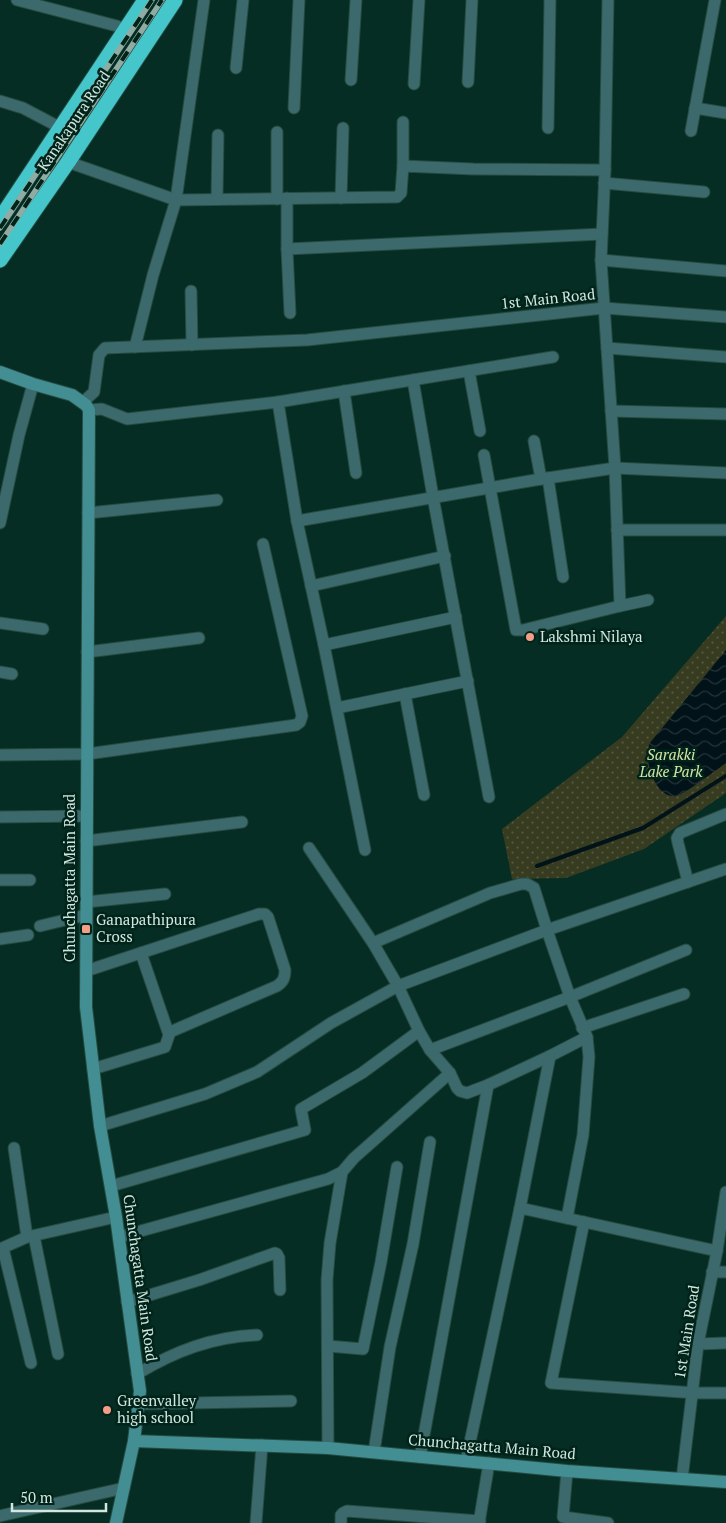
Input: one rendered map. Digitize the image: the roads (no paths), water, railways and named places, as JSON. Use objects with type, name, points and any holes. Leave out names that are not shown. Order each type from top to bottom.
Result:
[{"type":"highway","name":"Kanakapura Road","points":[[0,219],[145,0]]},
{"type":"highway","name":"Kanakapura Road","points":[[0,260],[68,162],[175,0]]},
{"type":"street","points":[[17,0],[117,26],[125,30]]},
{"type":"street","points":[[135,347],[153,275],[176,200],[204,0]]},
{"type":"street","points":[[236,68],[243,0]]},
{"type":"street","points":[[294,108],[299,0]]},
{"type":"street","points":[[351,80],[356,0]]},
{"type":"street","points":[[414,84],[419,0]]},
{"type":"street","points":[[468,82],[472,0]]},
{"type":"street","points":[[548,128],[550,0]]},
{"type":"street","points":[[608,0],[605,170],[601,260],[604,308],[726,317]]},
{"type":"street","points":[[691,131],[715,0]]},
{"type":"street","points":[[0,101],[23,108],[61,128]]},
{"type":"street","points":[[695,108],[726,113]]},
{"type":"street","points":[[68,162],[176,200],[397,197],[401,193],[403,122]]},
{"type":"street","points":[[341,198],[343,128]]},
{"type":"street","points":[[278,132],[290,313]]},
{"type":"street","points":[[217,200],[218,135]]},
{"type":"street","points":[[403,166],[473,169],[605,170]]},
{"type":"street","points":[[604,183],[704,192]]},
{"type":"street","points":[[287,249],[602,234]]},
{"type":"street","points":[[601,260],[726,271]]},
{"type":"street","points":[[191,291],[192,344]]},
{"type":"street","name":"1st Main Road","points":[[86,406],[94,392],[99,355],[105,348],[307,340],[604,308],[620,606]]},
{"type":"street","points":[[607,348],[726,357]]},
{"type":"street","points":[[0,372],[33,384],[72,394],[86,406],[102,409],[127,419],[278,402],[553,357]]},
{"type":"street","points":[[469,371],[480,431]]},
{"type":"street","points":[[413,380],[489,797]]},
{"type":"street","points":[[0,522],[19,435],[33,384]]},
{"type":"street","points":[[344,391],[356,473]]},
{"type":"street","points":[[278,402],[297,522],[365,850]]},
{"type":"street","name":"Chunchagatta Main Road","points":[[86,406],[88,513],[86,1007],[100,1126],[116,1216],[140,1391],[134,1441],[116,1523]]},
{"type":"street","points":[[611,411],[726,414]]},
{"type":"street","points":[[534,441],[544,478],[563,577]]},
{"type":"street","points":[[484,455],[516,630],[523,630],[648,600]]},
{"type":"street","points":[[297,522],[490,487],[614,468],[726,473]]},
{"type":"street","points":[[88,513],[216,500]]},
{"type":"street","points":[[617,530],[726,530]]},
{"type":"street","points":[[0,755],[87,754],[296,725],[300,722],[302,716],[263,544]]},
{"type":"street","points":[[311,586],[444,556]]},
{"type":"street","points":[[324,645],[456,617]]},
{"type":"street","points":[[0,623],[43,629]]},
{"type":"street","points":[[87,652],[199,638]]},
{"type":"street","points":[[0,672],[12,674]]},
{"type":"street","points":[[337,708],[468,681]]},
{"type":"street","points":[[405,694],[424,795]]},
{"type":"street","points":[[688,882],[677,838],[680,833],[726,814]]},
{"type":"street","points":[[0,816],[86,816]]},
{"type":"street","points":[[86,841],[242,822]]},
{"type":"street","points":[[309,848],[373,943],[398,986],[430,1050],[450,1073],[456,1088],[463,1092],[466,1093],[488,1085],[550,1056],[584,1033],[684,994]]},
{"type":"street","points":[[100,1126],[205,1094],[257,1072],[332,1023],[398,986],[547,930],[726,869]]},
{"type":"street","points":[[0,880],[30,880]]},
{"type":"street","points":[[373,943],[490,893],[520,884],[527,884],[534,888],[584,1033],[589,1057],[583,1135],[567,1218]]},
{"type":"street","points":[[86,902],[165,894]]},
{"type":"street","points":[[86,971],[259,914],[264,914],[268,917],[285,970],[283,982],[277,986],[170,1032],[165,1047],[93,1069]]},
{"type":"street","points":[[40,926],[86,916]]},
{"type":"street","points":[[0,939],[28,935]]},
{"type":"street","points":[[430,1050],[570,997],[686,950]]},
{"type":"street","points":[[141,953],[169,1035]]},
{"type":"street","points":[[111,1186],[304,1130],[300,1109],[362,1073],[419,1031]]},
{"type":"street","points":[[466,1461],[550,1056]]},
{"type":"street","points":[[119,1238],[328,1179],[342,1172],[354,1158],[450,1073]]},
{"type":"street","points":[[420,1457],[488,1085]]},
{"type":"street","points":[[374,1452],[390,1347],[413,1244],[430,1142]]},
{"type":"street","points":[[14,1148],[30,1236],[58,1354]]},
{"type":"street","points":[[328,1346],[363,1348],[381,1262],[397,1166]]},
{"type":"street","points":[[328,1448],[327,1280],[330,1243],[342,1172]]},
{"type":"street","name":"1st Main Road","points":[[682,1479],[698,1344],[725,1211],[726,1192]]},
{"type":"street","points":[[520,1208],[717,1251]]},
{"type":"street","points":[[31,1363],[1,1248],[30,1236],[116,1216]]},
{"type":"street","points":[[584,1222],[551,1383],[726,1393]]},
{"type":"street","points":[[127,1302],[199,1280],[275,1253],[279,1258],[280,1290]]},
{"type":"street","points":[[712,1272],[726,1272]]},
{"type":"street","points":[[137,1374],[182,1350],[229,1337],[257,1335]]},
{"type":"street","points":[[698,1344],[726,1343]]},
{"type":"street","points":[[138,1404],[291,1401]]},
{"type":"street","name":"Chunchagatta Main Road","points":[[134,1441],[328,1448],[567,1471],[726,1482]]},
{"type":"street","points":[[256,1523],[262,1445]]},
{"type":"street","points":[[341,1523],[341,1515],[347,1511],[480,1522],[490,1463]]},
{"type":"street","points":[[567,1471],[563,1516],[565,1518],[608,1523]]},
{"type":"street","points":[[0,1516],[124,1488]]},
{"type":"water","points":[[726,650],[726,763],[677,796],[665,794],[656,784],[651,772],[648,760],[649,744]]},
{"type":"waterway","points":[[537,866],[643,828],[726,776]]},
{"type":"railway","points":[[0,228],[152,0]]},
{"type":"railway","points":[[0,244],[162,0]]},
{"type":"place","name":"Lakshmi Nilaya","points":[[530,637]]},
{"type":"place","name":"Ganapathipura Cross","points":[[86,929]]},
{"type":"place","name":"Greenvalley high school","points":[[107,1410]]},
{"type":"park label","name":"Sarakki Lake Park","points":[[671,764]]}]
